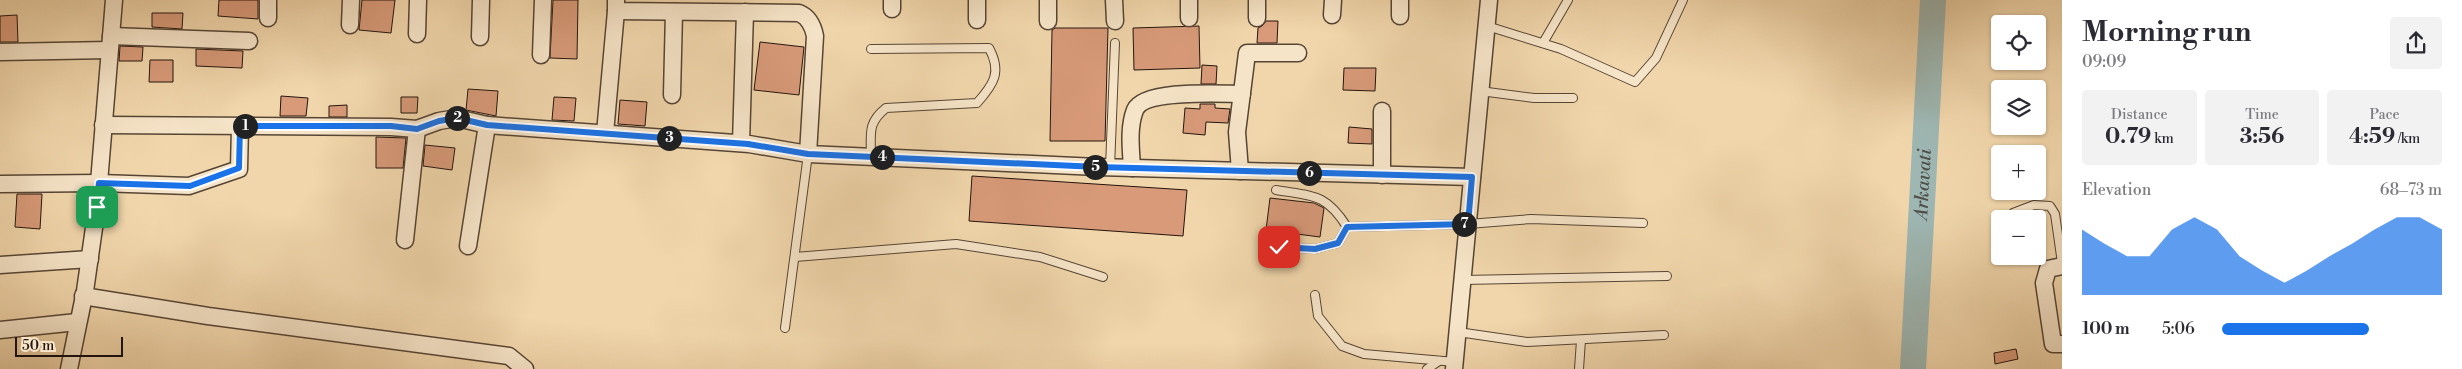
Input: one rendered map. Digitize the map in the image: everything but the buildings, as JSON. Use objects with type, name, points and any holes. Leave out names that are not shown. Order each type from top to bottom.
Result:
[{"type":"street","points":[[69,369],[90,259],[99,183],[114,0]]},
{"type":"street","points":[[268,0],[268,18]]},
{"type":"street","points":[[350,25],[351,0]]},
{"type":"street","points":[[417,34],[418,0]]},
{"type":"street","points":[[480,37],[481,0]]},
{"type":"street","points":[[541,55],[543,0]]},
{"type":"street","points":[[977,0],[978,20]]},
{"type":"street","points":[[1048,0],[1048,21]]},
{"type":"street","points":[[1114,0],[1115,21]]},
{"type":"street","points":[[1189,0],[1189,18]]},
{"type":"street","points":[[1257,0],[1258,18]]},
{"type":"street","points":[[1449,364],[1458,332],[1489,0]]},
{"type":"street","points":[[605,133],[616,5],[674,12],[799,13],[804,15],[814,29],[814,69],[808,154]]},
{"type":"street","points":[[672,95],[674,12]]},
{"type":"street","points":[[741,143],[745,12]]},
{"type":"street","points":[[0,52],[110,43],[249,41]]},
{"type":"street","points":[[1240,171],[1237,132],[1247,53],[1298,53]]},
{"type":"street","points":[[1132,168],[1131,123],[1136,108],[1147,99],[1171,95],[1242,94]]},
{"type":"street","points":[[1382,111],[1382,175]]},
{"type":"street","points":[[103,125],[391,126],[417,129],[439,121],[457,118],[487,125],[741,143],[808,154],[1132,168],[1472,177]]},
{"type":"street","points":[[468,246],[487,125]]},
{"type":"street","points":[[0,184],[99,183],[190,186],[239,168],[240,126]]},
{"type":"street","points":[[405,240],[417,129]]},
{"type":"street","points":[[0,265],[90,259]]},
{"type":"street","points":[[2062,264],[2048,269],[2044,283],[2053,344],[2062,344]]},
{"type":"street","points":[[84,296],[208,316],[509,356],[525,369]]},
{"type":"street","points":[[0,330],[77,322]]},
{"type":"lane","points":[[1543,43],[1568,0]]},
{"type":"lane","points":[[1486,26],[1561,49],[1635,82],[1656,58],[1683,0]]},
{"type":"lane","points":[[1110,167],[1115,43]]},
{"type":"lane","points":[[871,48],[989,48],[996,61],[993,85],[977,103],[886,108],[875,117],[871,127],[871,157]]},
{"type":"lane","points":[[1480,91],[1534,98],[1573,98]]},
{"type":"lane","points":[[785,328],[808,154]]},
{"type":"lane","points":[[1276,190],[1322,198],[1338,212],[1347,227]]},
{"type":"lane","points":[[2021,210],[2034,205],[2050,206],[2055,214],[2062,264]]},
{"type":"lane","points":[[1347,227],[1468,224],[1531,219],[1643,223]]},
{"type":"lane","points":[[1279,247],[1315,249],[1338,243],[1347,227]]},
{"type":"lane","points":[[794,257],[956,244],[1040,257],[1103,277]]},
{"type":"lane","points":[[1463,280],[1667,276]]},
{"type":"lane","points":[[1315,294],[1318,316],[1329,333],[1342,346],[1364,354],[1449,364]]},
{"type":"lane","points":[[1458,332],[1527,342],[1664,335]]},
{"type":"lane","points":[[1579,369],[1581,340]]},
{"type":"lane","points":[[1427,369],[1449,364]]},
{"type":"waterway","name":"Arkavati","points":[[1913,369],[1933,0]]},
{"type":"route","points":[[97,207],[99,183],[190,186],[239,168],[240,126],[391,126],[417,129],[439,121],[457,118],[487,125],[748,144],[808,154],[1098,167],[1472,177],[1468,224],[1347,227],[1338,243],[1315,249],[1279,247]]}]
